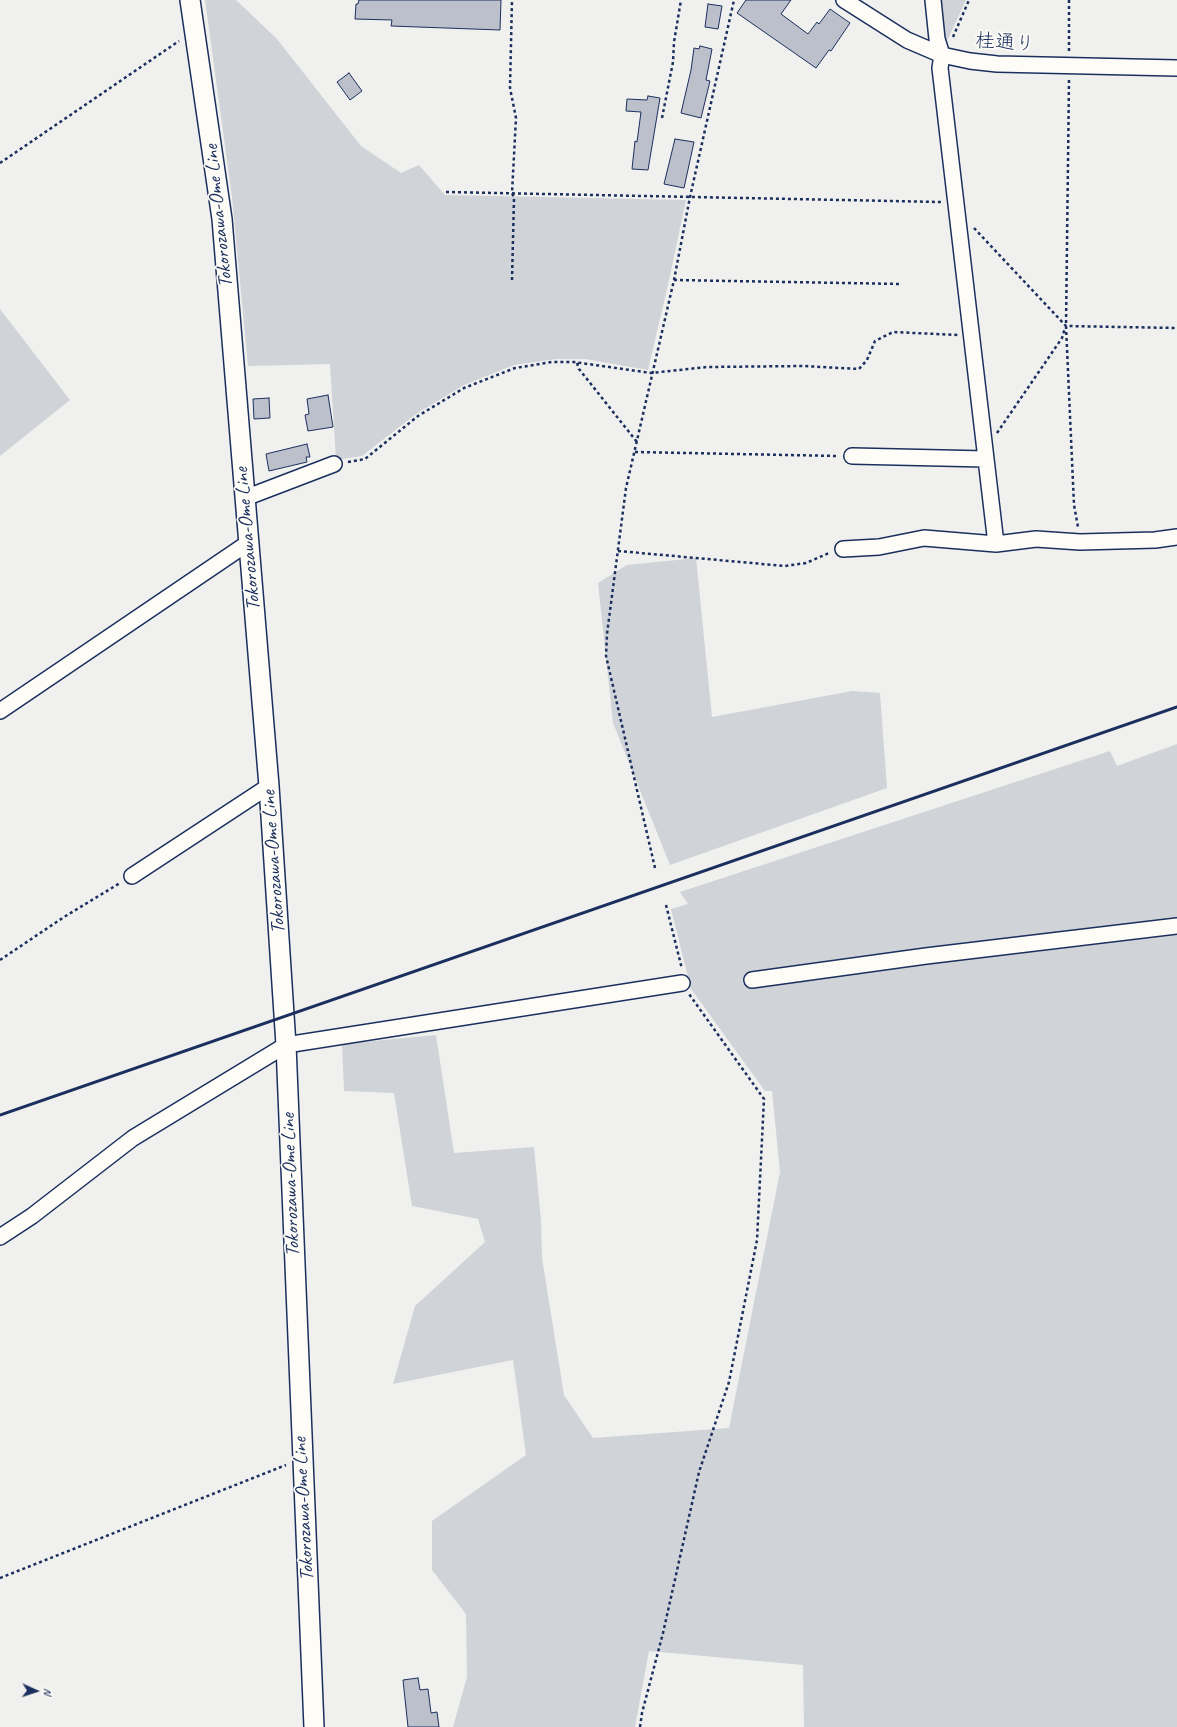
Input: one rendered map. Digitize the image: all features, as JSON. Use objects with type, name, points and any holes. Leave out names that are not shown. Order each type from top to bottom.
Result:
[{"type":"main road","name":"Tokorozawa-Ome Line","points":[[190,0],[222,219],[269,786],[286,1045],[314,1727]]},
{"type":"street","name":"桂通り","points":[[844,0],[907,40],[942,55],[970,61],[997,64],[1177,68]]},
{"type":"street","points":[[933,0],[937,39],[942,55],[940,68],[996,544]]},
{"type":"street","points":[[852,456],[986,459]]},
{"type":"street","points":[[245,498],[334,464]]},
{"type":"street","points":[[843,548],[879,547],[924,538],[996,544],[1036,539],[1080,542],[1155,540],[1177,537]]},
{"type":"street","points":[[0,711],[248,543]]},
{"type":"street","points":[[132,876],[269,786]]},
{"type":"street","points":[[752,980],[926,956],[1177,926]]},
{"type":"street","points":[[0,1237],[32,1216],[133,1138],[286,1045],[682,983]]},
{"type":"path","points":[[512,0],[510,88],[516,118],[512,193],[514,198],[512,280]]},
{"type":"path","points":[[662,118],[673,62],[674,42],[680,0]]},
{"type":"path","points":[[655,868],[606,656],[607,634],[626,488],[651,373],[674,280],[690,197],[734,0]]},
{"type":"path","points":[[942,55],[950,42],[969,0]]},
{"type":"path","points":[[1069,0],[1066,326],[1074,505],[1080,542]]},
{"type":"path","points":[[0,163],[180,40],[188,37],[194,25]]},
{"type":"path","points":[[446,192],[690,197],[956,206],[1066,326],[1177,328]]},
{"type":"path","points":[[674,280],[902,284]]},
{"type":"path","points":[[984,442],[999,432],[1062,338],[1066,326]]},
{"type":"path","points":[[334,464],[365,459],[418,416],[464,388],[516,368],[552,362],[576,362],[651,373],[707,367],[803,366],[859,369],[867,360],[875,341],[893,332],[937,335],[972,334]]},
{"type":"path","points":[[576,362],[579,369],[637,442]]},
{"type":"path","points":[[635,452],[852,456]]},
{"type":"path","points":[[618,551],[785,566],[806,563],[843,548]]},
{"type":"path","points":[[0,960],[64,917],[132,876]]},
{"type":"path","points":[[640,1727],[642,1713],[663,1633],[699,1472],[729,1382],[758,1240],[764,1099],[682,983],[683,973],[666,905]]},
{"type":"path","points":[[0,1578],[302,1459]]},
{"type":"shaded area","points":[[205,0],[236,0],[277,39],[361,146],[401,173],[419,165],[445,195],[686,200],[648,370],[585,359],[556,359],[514,365],[464,385],[416,414],[362,456],[336,460],[330,364],[248,366],[232,197]]},
{"type":"shaded area","points":[[940,0],[966,0],[948,39],[944,43]]},
{"type":"shaded area","points":[[0,309],[70,400],[0,456]]},
{"type":"shaded area","points":[[696,558],[712,717],[852,691],[880,693],[887,788],[670,865],[613,723],[598,583],[627,565]]},
{"type":"shaded area","points":[[1177,744],[1177,1727],[804,1727],[803,1665],[649,1651],[635,1727],[453,1727],[467,1677],[466,1614],[432,1570],[432,1521],[526,1455],[513,1360],[393,1384],[415,1306],[485,1242],[478,1219],[412,1206],[394,1093],[344,1091],[342,1044],[436,1035],[454,1153],[534,1147],[541,1220],[542,1258],[564,1395],[593,1438],[729,1428],[780,1172],[772,1091],[765,1091],[691,989],[671,909],[688,904],[680,892],[1110,751],[1117,766]]},
{"type":"building","points":[[359,0],[501,0],[500,30],[391,26],[392,20],[355,19],[356,4],[358,4]]},
{"type":"building","points":[[746,0],[791,0],[781,14],[808,34],[817,22],[819,24],[830,9],[850,23],[831,51],[829,50],[816,68],[737,13]]},
{"type":"building","points":[[708,4],[722,6],[718,29],[705,27]]},
{"type":"building","points":[[700,46],[712,49],[706,80],[710,81],[701,118],[681,113],[691,70],[694,48],[699,49]]},
{"type":"building","points":[[349,73],[362,91],[350,100],[337,82]]},
{"type":"building","points":[[648,96],[660,98],[648,170],[632,169],[635,141],[637,142],[641,112],[626,111],[627,99],[647,100]]},
{"type":"building","points":[[675,139],[694,142],[684,188],[664,184]]},
{"type":"building","points":[[328,395],[333,427],[308,431],[305,415],[309,414],[307,399]]},
{"type":"building","points":[[269,398],[270,418],[254,419],[253,399]]},
{"type":"building","points":[[307,444],[310,457],[306,457],[307,462],[269,471],[266,454]]},
{"type":"building","points":[[418,1678],[420,1690],[428,1689],[431,1713],[437,1712],[439,1727],[408,1727],[403,1680]]},
{"type":"railway","points":[[0,1115],[1177,707]]}]
